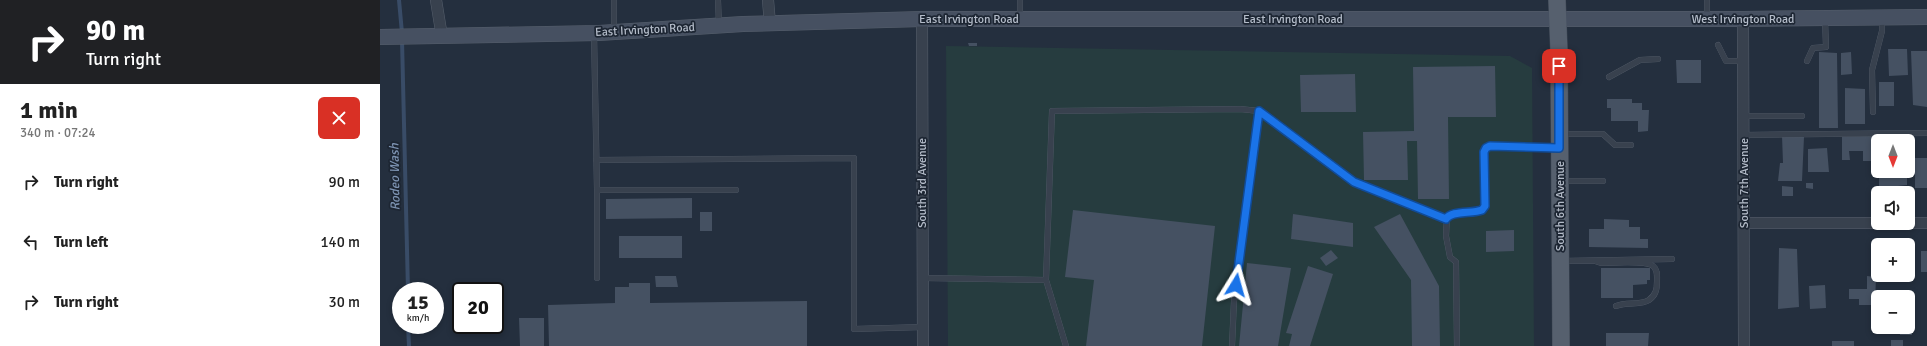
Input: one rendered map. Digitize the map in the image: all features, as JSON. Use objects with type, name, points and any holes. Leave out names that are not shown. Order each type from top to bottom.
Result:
[{"type":"main road","name":"South 6th Avenue","points":[[1556,0],[1558,19],[1561,346]]},
{"type":"main road","name":"West Irvington Road","points":[[1558,19],[1927,17]]},
{"type":"main road","name":"East Irvington Road","points":[[381,37],[594,33],[719,26],[922,19],[1558,19]]},
{"type":"street","points":[[436,0],[442,37]]},
{"type":"street","points":[[768,0],[770,24]]},
{"type":"street","name":"South 3rd Avenue","points":[[922,19],[923,346]]},
{"type":"street","name":"South 7th Avenue","points":[[1743,19],[1744,346]]},
{"type":"street","points":[[1744,223],[1927,223]]},
{"type":"lane","points":[[614,0],[614,32]]},
{"type":"lane","points":[[718,0],[719,26]]},
{"type":"lane","points":[[1020,0],[1020,19]]},
{"type":"lane","points":[[1707,0],[1707,19]]},
{"type":"lane","points":[[1873,112],[1872,70],[1882,31],[1882,17]]},
{"type":"lane","points":[[1807,61],[1813,48],[1826,47],[1825,18]]},
{"type":"lane","points":[[594,33],[597,278]]},
{"type":"lane","points":[[1718,45],[1726,61],[1743,61]]},
{"type":"lane","points":[[1609,77],[1640,60],[1658,59]]},
{"type":"lane","points":[[1066,346],[1046,280],[1052,111],[1259,111],[1354,182],[1446,219]]},
{"type":"lane","points":[[1232,346],[1234,301],[1259,111]]},
{"type":"lane","points":[[1743,116],[1802,116]]},
{"type":"lane","points":[[1743,135],[1927,133]]},
{"type":"lane","points":[[1457,346],[1456,262],[1450,257],[1446,219],[1449,215],[1475,213],[1482,210],[1485,206],[1484,152],[1486,148],[1490,146],[1559,141],[1603,134],[1615,145],[1631,145]]},
{"type":"lane","points":[[596,160],[854,158],[854,329],[923,327]]},
{"type":"lane","points":[[1559,181],[1603,181]]},
{"type":"lane","points":[[597,190],[736,190]]},
{"type":"lane","points":[[1595,261],[1597,259],[1672,259]]},
{"type":"lane","points":[[1560,260],[1595,261],[1601,263],[1646,263],[1654,266],[1658,273],[1656,294],[1644,303],[1622,303],[1616,306]]},
{"type":"lane","points":[[922,278],[1046,280]]},
{"type":"green space","points":[[946,46],[1510,56],[1532,68],[1534,346],[948,346]]},
{"type":"building","points":[[968,43],[977,43],[977,46],[969,46]]},
{"type":"building","points":[[1888,49],[1907,49],[1908,75],[1889,76]]},
{"type":"building","points":[[1911,51],[1927,51],[1927,107],[1913,105]]},
{"type":"building","points":[[1819,52],[1837,53],[1838,128],[1819,128]]},
{"type":"building","points":[[1851,52],[1852,74],[1841,75],[1841,53]]},
{"type":"building","points":[[1676,60],[1701,60],[1701,83],[1677,83]]},
{"type":"building","points":[[1495,66],[1496,117],[1448,117],[1449,199],[1418,199],[1417,141],[1407,141],[1408,180],[1364,180],[1363,132],[1414,131],[1413,67]]},
{"type":"building","points":[[1355,74],[1356,112],[1301,112],[1300,75]]},
{"type":"building","points":[[1879,82],[1894,82],[1894,106],[1879,106]]},
{"type":"building","points":[[1845,88],[1865,89],[1865,124],[1845,124]]},
{"type":"building","points":[[1607,99],[1632,99],[1632,103],[1642,103],[1642,110],[1649,110],[1648,131],[1638,132],[1638,121],[1611,121],[1611,108],[1607,108]]},
{"type":"building","points":[[1782,136],[1804,137],[1802,181],[1778,181],[1780,163],[1783,163]]},
{"type":"building","points":[[1871,136],[1871,161],[1863,161],[1863,151],[1849,151],[1850,160],[1842,160],[1842,137]]},
{"type":"building","points":[[1827,148],[1829,172],[1808,172],[1808,149]]},
{"type":"building","points":[[1915,158],[1927,158],[1927,188],[1915,188]]},
{"type":"building","points":[[1879,178],[1907,178],[1907,185],[1879,186]]},
{"type":"building","points":[[1806,183],[1813,183],[1813,189],[1806,188]]},
{"type":"building","points":[[1782,186],[1793,187],[1793,196],[1782,196]]},
{"type":"building","points":[[692,198],[692,218],[606,219],[606,199]]},
{"type":"building","points":[[1073,210],[1215,226],[1202,346],[1086,346],[1094,280],[1065,277]]},
{"type":"building","points":[[700,212],[712,212],[712,231],[700,231]]},
{"type":"building","points":[[1293,214],[1353,223],[1353,247],[1291,239]]},
{"type":"building","points":[[1400,214],[1439,286],[1440,346],[1412,346],[1411,280],[1374,227]]},
{"type":"building","points":[[1604,219],[1629,220],[1629,227],[1640,227],[1640,239],[1648,239],[1648,248],[1589,247],[1589,229],[1604,229]]},
{"type":"building","points":[[1514,230],[1514,251],[1486,252],[1486,231]]},
{"type":"building","points":[[619,236],[682,236],[682,258],[619,258]]},
{"type":"building","points":[[1779,248],[1797,249],[1799,307],[1778,309]]},
{"type":"building","points":[[1331,250],[1338,258],[1326,266],[1320,258]]},
{"type":"building","points":[[1921,251],[1927,251],[1927,272],[1921,272]]},
{"type":"building","points":[[1247,263],[1291,268],[1278,346],[1239,346]]},
{"type":"building","points":[[1308,266],[1333,274],[1310,346],[1289,346],[1292,334],[1286,333]]},
{"type":"building","points":[[1601,268],[1650,268],[1650,280],[1647,280],[1647,284],[1633,285],[1633,298],[1601,298]]},
{"type":"building","points":[[655,276],[676,276],[678,287],[656,287]]},
{"type":"building","points":[[1867,276],[1871,276],[1871,282],[1876,282],[1876,290],[1871,290],[1871,305],[1859,305],[1859,299],[1849,299],[1849,289],[1867,289]]},
{"type":"building","points":[[629,283],[650,283],[650,303],[807,301],[807,346],[549,346],[548,305],[615,303],[615,287],[629,287]]},
{"type":"building","points":[[1825,285],[1826,308],[1810,309],[1809,286]]},
{"type":"building","points":[[519,318],[544,318],[544,346],[520,346]]},
{"type":"building","points":[[1606,333],[1649,333],[1648,346],[1606,346]]},
{"type":"building","points":[[1900,334],[1912,335],[1900,335]]},
{"type":"building","points":[[1891,340],[1903,340],[1903,346],[1891,346]]},
{"type":"building","points":[[1832,341],[1854,341],[1854,346],[1832,346]]},
{"type":"waterway","points":[[399,0],[402,33]]},
{"type":"waterway","name":"Rodeo Wash","points":[[402,40],[408,282]]},
{"type":"waterway","name":"Rodeo Wash","points":[[408,334],[409,346]]},
{"type":"route","points":[[1236,285],[1259,111],[1354,182],[1446,219],[1449,215],[1475,213],[1482,210],[1485,206],[1484,152],[1486,148],[1490,146],[1559,148],[1559,66]]}]
